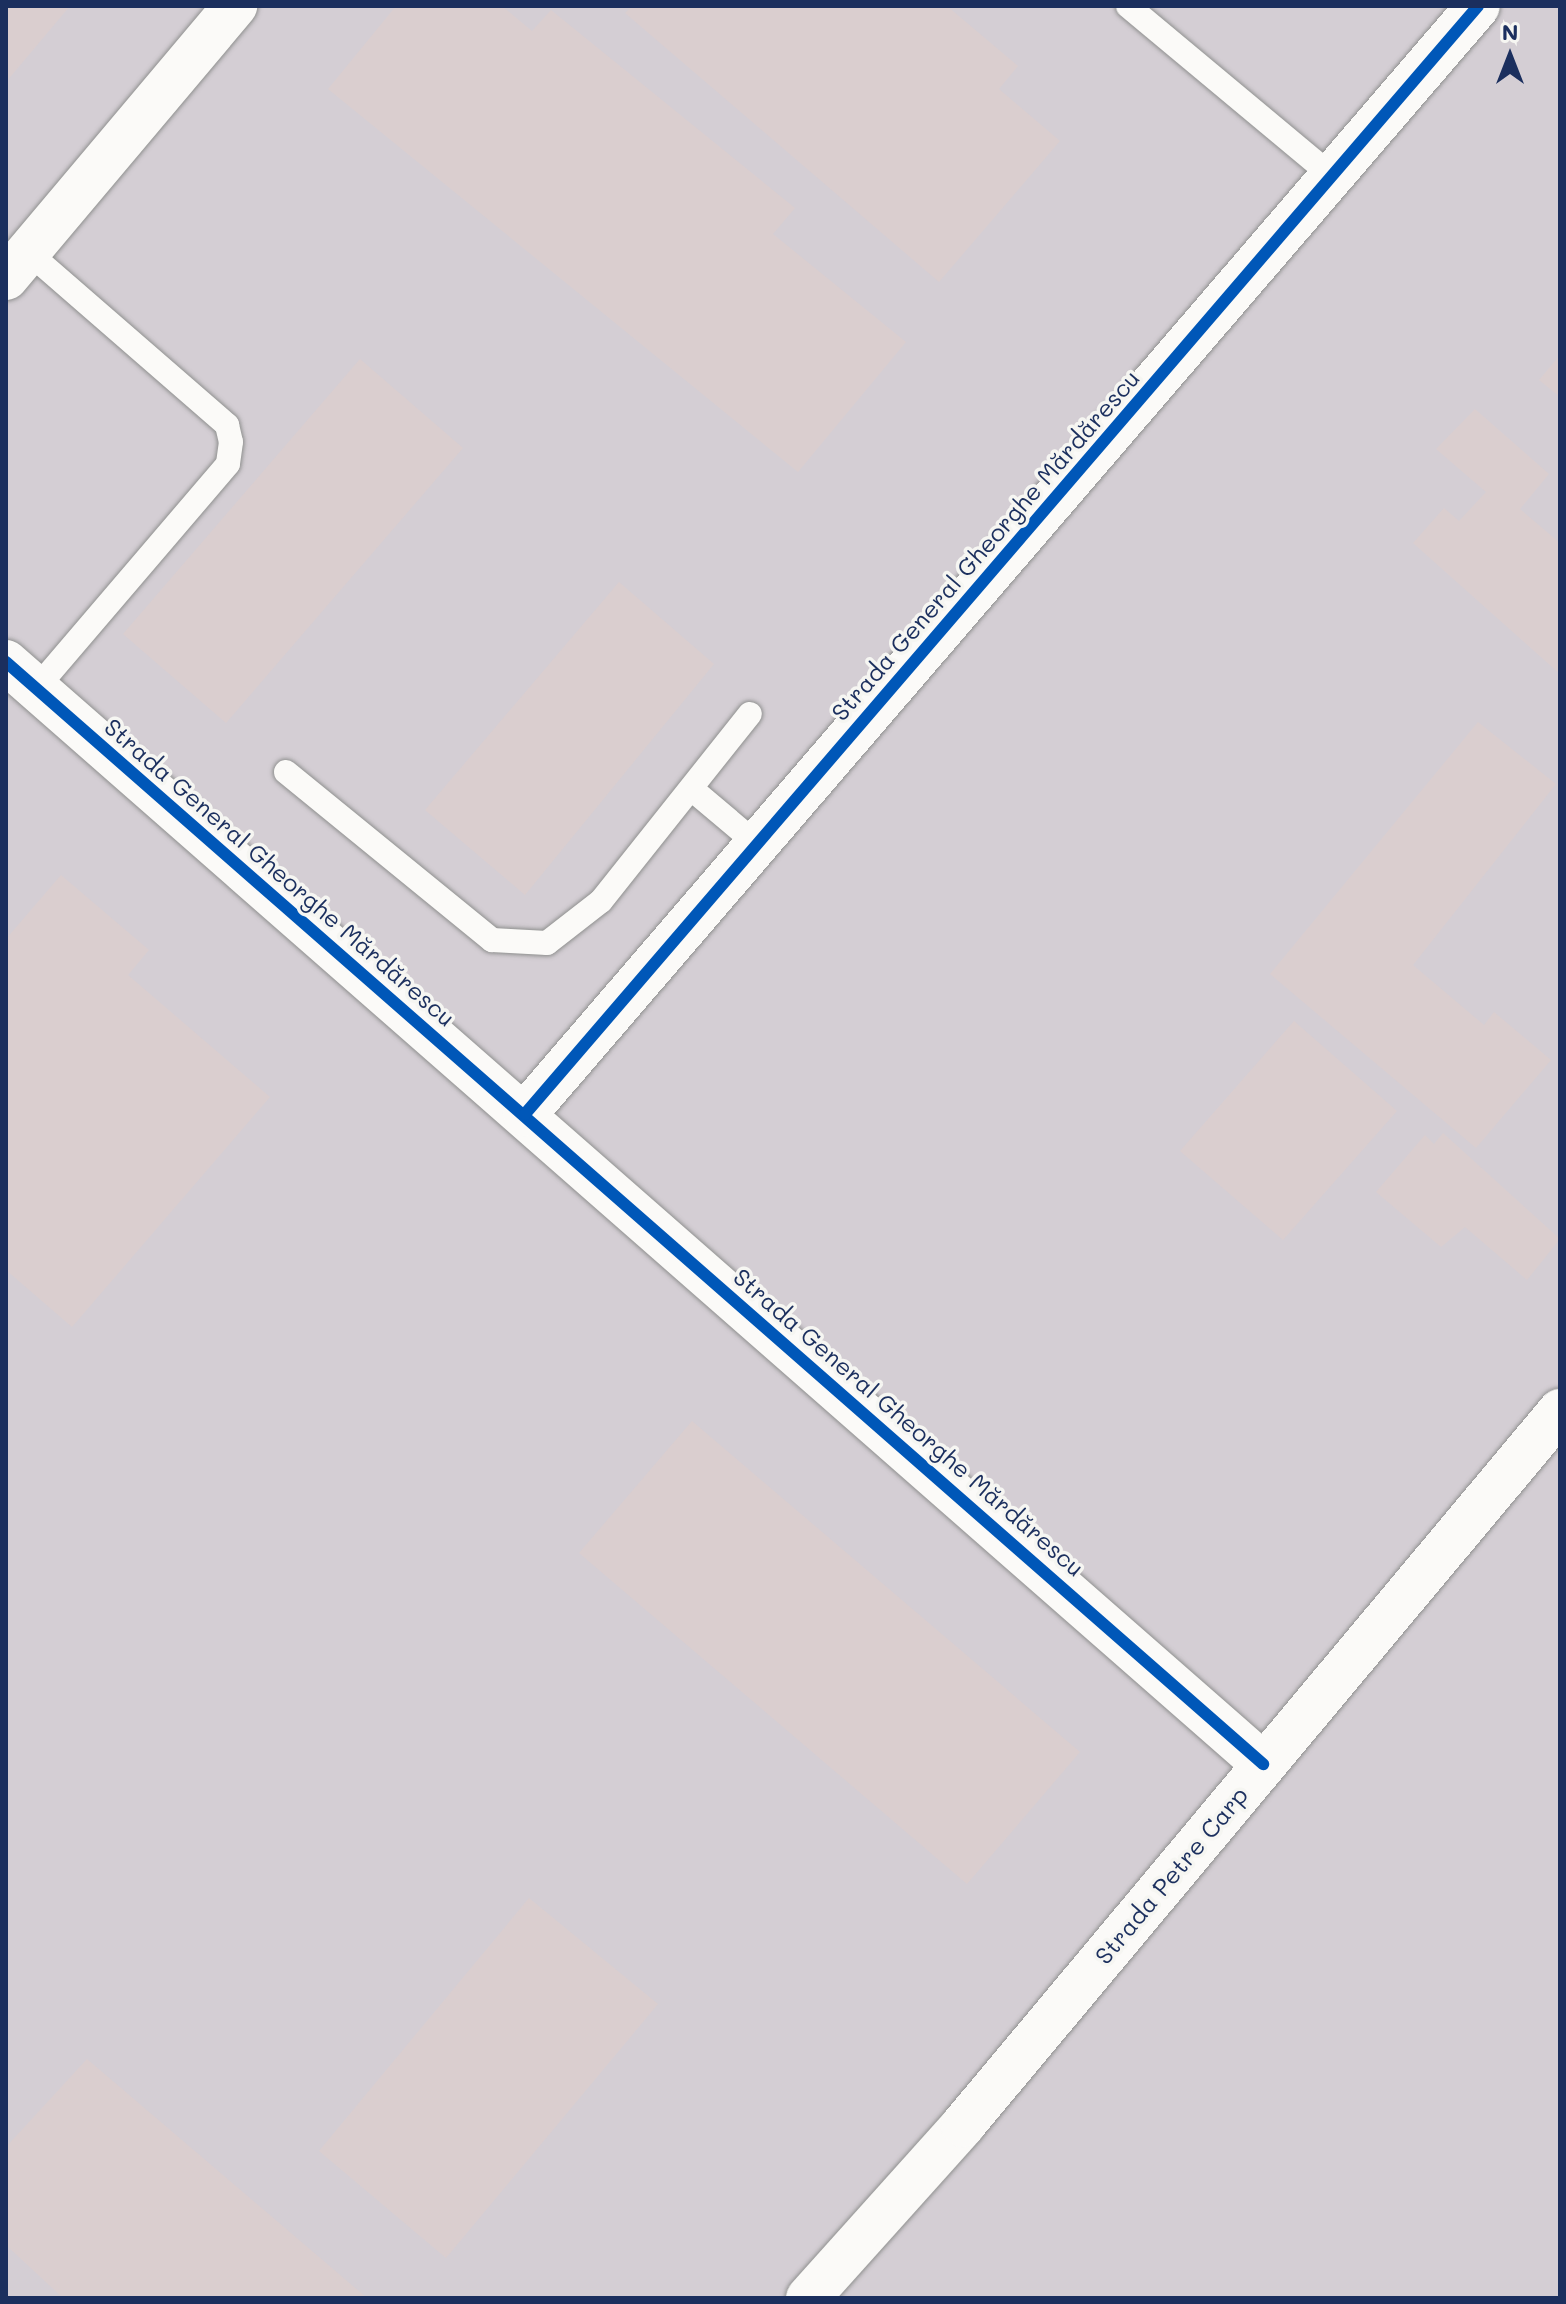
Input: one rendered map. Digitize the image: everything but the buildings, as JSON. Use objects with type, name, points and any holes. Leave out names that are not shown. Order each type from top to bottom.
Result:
[{"type":"street","points":[[17,265],[235,6]]},
{"type":"street","name":"Strada General Gheorghe Mărdărescu","points":[[525,1114],[1478,6]]},
{"type":"street","name":"Strada General Gheorghe Mărdărescu","points":[[21,676],[525,1114],[1263,1764]]},
{"type":"street","name":"Strada Petre Carp","points":[[808,2298],[963,2125],[1560,1411]]},
{"type":"lane","points":[[1128,6],[1331,175]]},
{"type":"lane","points":[[17,265],[227,425],[231,442],[228,464],[21,676]]},
{"type":"lane","points":[[286,772],[492,940],[520,946],[547,943],[601,901],[694,791],[750,714]]},
{"type":"lane","points":[[694,791],[757,844]]},
{"type":"shaded area","points":[[6,6],[1560,6],[1560,2298],[6,2298]]},
{"type":"cycle path","points":[[525,1114],[1478,6]]},
{"type":"cycle path","points":[[6,662],[1263,1764]]}]
